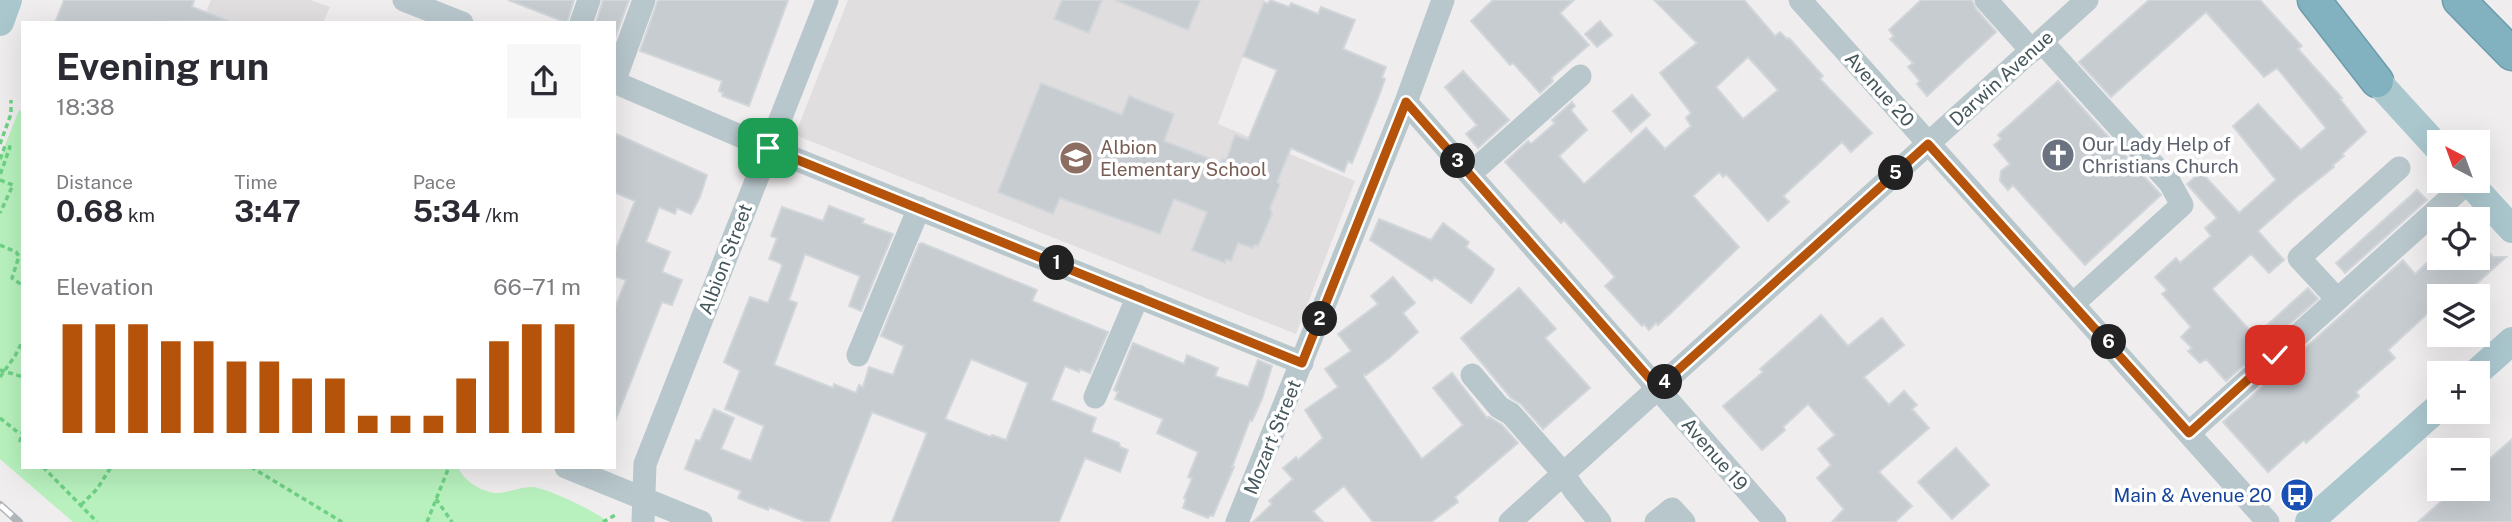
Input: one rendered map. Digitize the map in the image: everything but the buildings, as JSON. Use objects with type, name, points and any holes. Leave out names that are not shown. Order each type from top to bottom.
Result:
[{"type":"highway","points":[[2314,0],[2377,81]]},
{"type":"highway","points":[[2459,0],[2512,54]]},
{"type":"main road","points":[[0,22],[8,0]]},
{"type":"main road","points":[[2377,81],[2427,136]]},
{"type":"main road","points":[[2479,193],[2512,229]]},
{"type":"main road","points":[[2490,361],[2512,341]]},
{"type":"main road","points":[[2309,522],[2427,418]]},
{"type":"street","points":[[404,0],[458,21]]},
{"type":"street","points":[[582,21],[589,0]]},
{"type":"street","points":[[616,76],[643,0]]},
{"type":"street","name":"Albion Street","points":[[643,522],[645,464],[827,0]]},
{"type":"street","name":"Avenue 20","points":[[1800,0],[2268,522]]},
{"type":"street","points":[[1986,0],[2037,46],[2170,183],[2182,205],[2074,303]]},
{"type":"street","name":"Darwin Avenue","points":[[1510,522],[2087,0]]},
{"type":"street","points":[[2298,0],[2377,81]]},
{"type":"street","name":"Mozart Street","points":[[1237,522],[1406,102],[1436,2]]},
{"type":"street","points":[[1470,174],[1580,76]]},
{"type":"street","points":[[616,83],[768,148],[1302,363]]},
{"type":"street","name":"Avenue 19","points":[[1406,102],[1775,522]]},
{"type":"street","points":[[2337,299],[2299,258],[2399,168]]},
{"type":"street","points":[[2189,433],[2455,193]]},
{"type":"street","points":[[858,355],[919,208]]},
{"type":"street","points":[[1094,397],[1138,296]]},
{"type":"street","points":[[1472,375],[1564,474],[1600,522]]},
{"type":"street","points":[[571,469],[701,522]]},
{"type":"street","points":[[1656,522],[1672,509],[1684,522]]},
{"type":"path","points":[[0,144],[11,114],[11,100]]},
{"type":"path","points":[[0,159],[5,146],[10,147],[0,178],[13,186],[0,213]]},
{"type":"path","points":[[0,246],[16,252],[19,256],[12,278],[21,285]]},
{"type":"path","points":[[0,377],[21,343]]},
{"type":"path","points":[[2,370],[21,376]]},
{"type":"path","points":[[0,418],[21,439]]},
{"type":"path","points":[[45,469],[97,522]]},
{"type":"path","points":[[81,505],[97,489],[110,469]]},
{"type":"path","points":[[254,469],[342,522]]},
{"type":"path","points":[[427,522],[448,469]]},
{"type":"path","points":[[436,499],[452,522]]},
{"type":"path","points":[[603,522],[617,514]]},
{"type":"shaded area","points":[[211,0],[310,0],[330,7],[324,21],[203,21]]},
{"type":"shaded area","name":"Albion Elementary School","points":[[848,0],[1264,0],[1218,124],[1355,181],[1296,334],[795,135]]},
{"type":"green space","points":[[19,110],[21,469],[459,469],[468,481],[484,490],[501,493],[534,487],[594,512],[608,522],[73,522],[0,459],[0,158]]},
{"type":"railway","points":[[0,505],[19,522]]},
{"type":"place","name":"Our Lady Help of Christians Church","points":[[2058,155]]},
{"type":"place","name":"Albion Elementary School","points":[[1076,158]]},
{"type":"place","name":"Main & Avenue 20","points":[[2297,495]]},
{"type":"route","points":[[768,148],[1302,363],[1406,102],[1658,388],[1928,144],[2189,433],[2275,355]]}]
